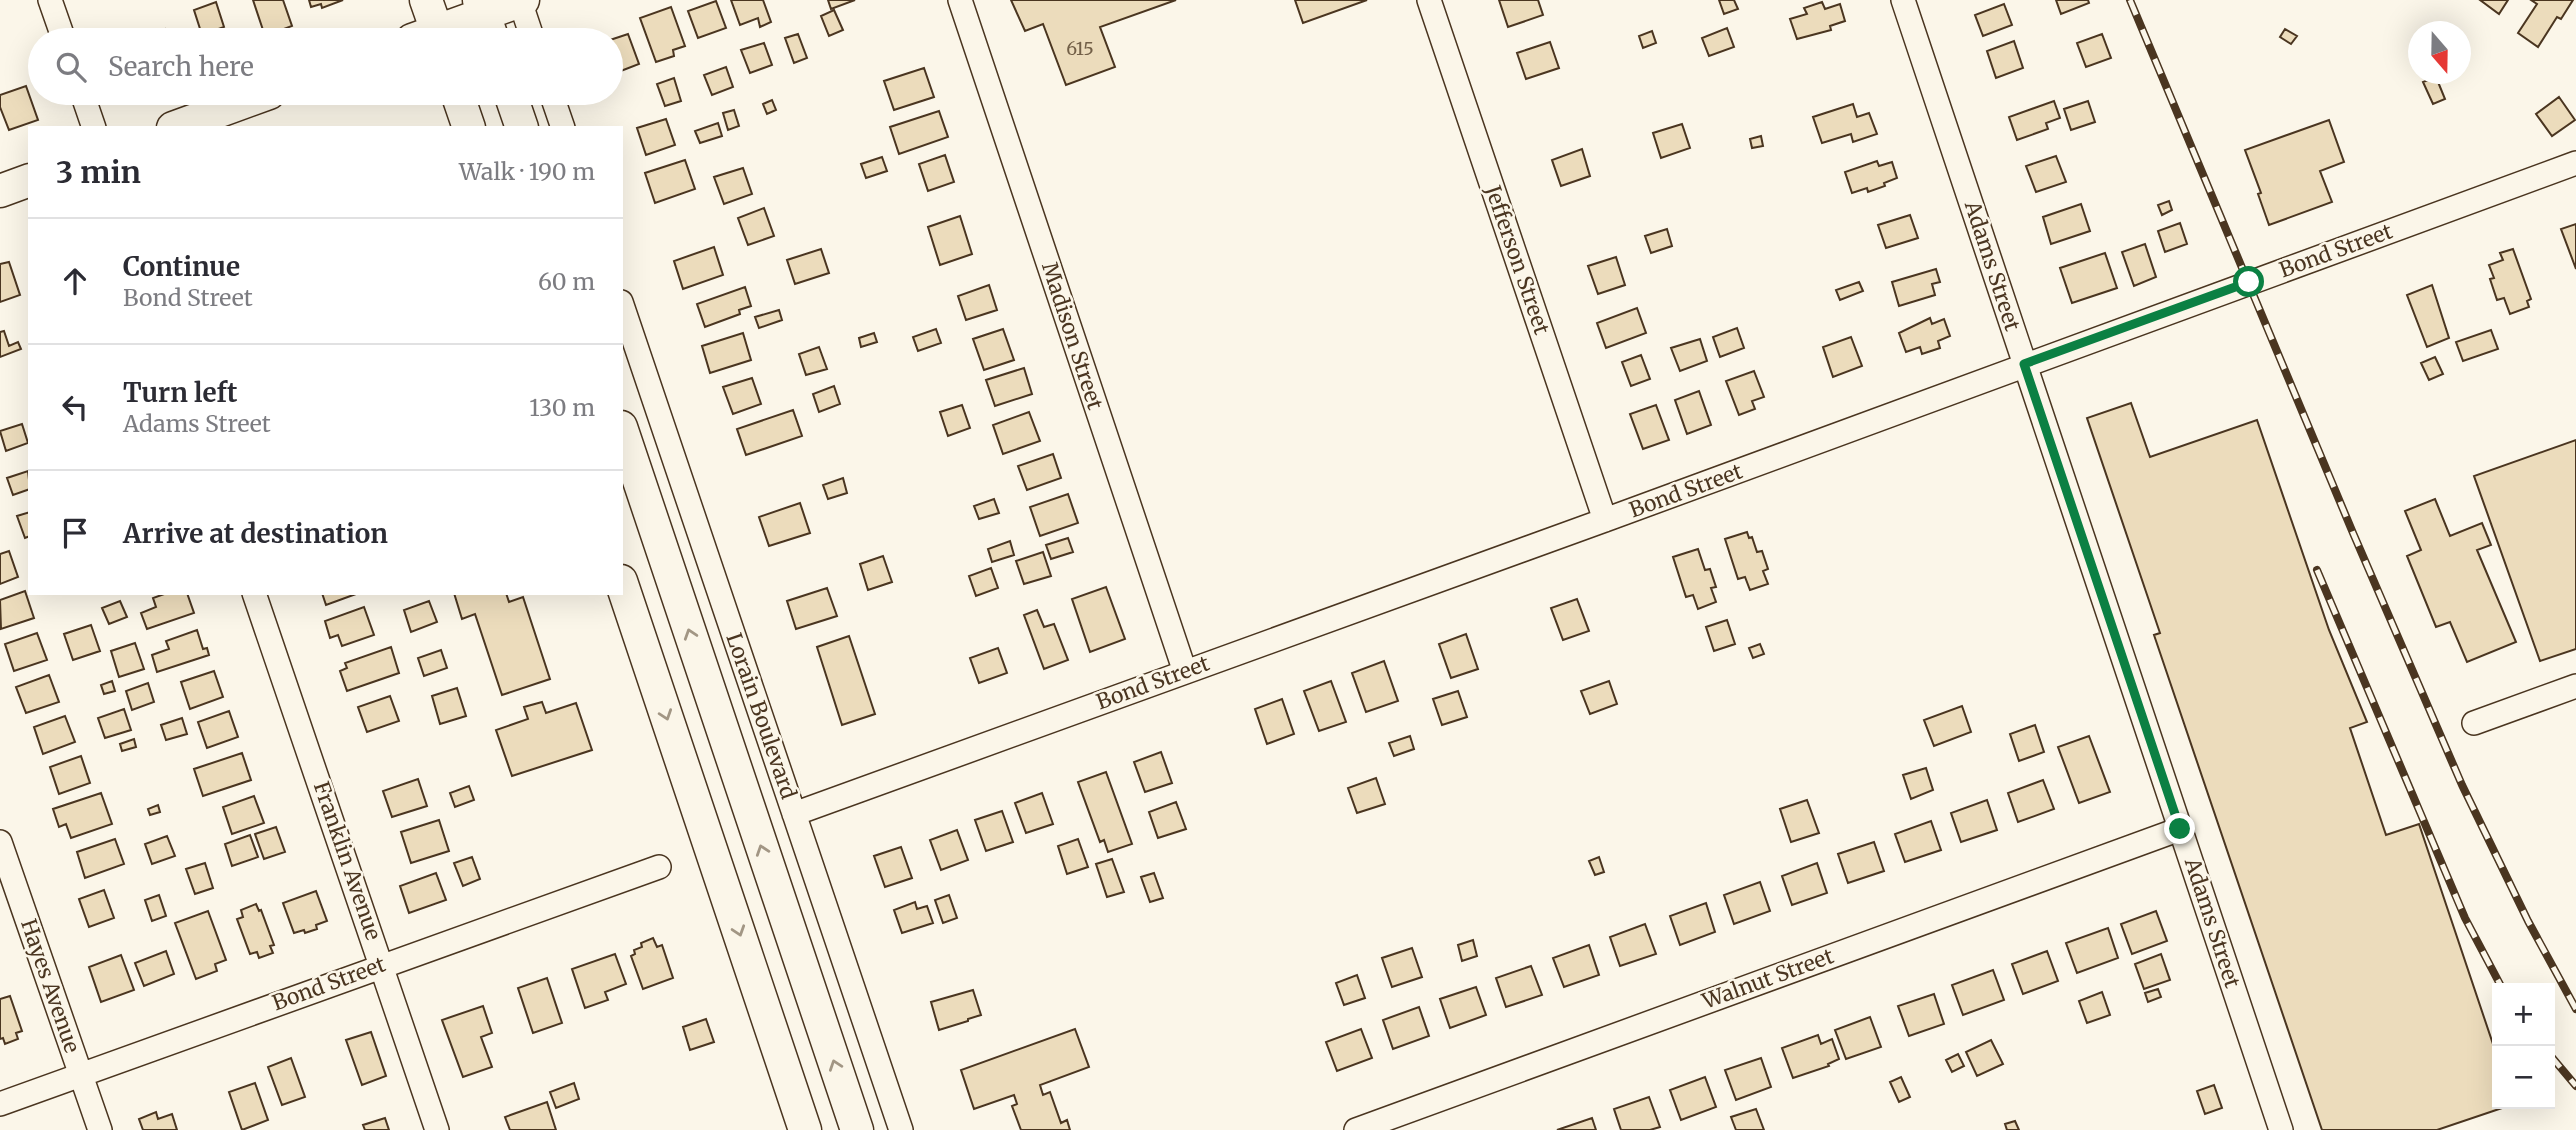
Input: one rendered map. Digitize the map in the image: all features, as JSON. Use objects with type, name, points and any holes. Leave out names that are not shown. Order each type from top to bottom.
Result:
[{"type":"main road","points":[[426,0],[429,28]]},
{"type":"main road","points":[[457,28],[522,1]]},
{"type":"main road","points":[[178,126],[236,105]]},
{"type":"main road","points":[[461,105],[468,126]]},
{"type":"main road","points":[[514,105],[521,126]]},
{"type":"main road","points":[[0,191],[28,181]]},
{"type":"main road","name":"Lorain Boulevard","points":[[623,433],[857,1130]]},
{"type":"main road","points":[[623,587],[805,1130]]},
{"type":"street","points":[[50,0],[60,28]]},
{"type":"street","name":"Madison Street","points":[[960,0],[1185,671]]},
{"type":"street","name":"Jefferson Street","points":[[1429,0],[1605,520]]},
{"type":"street","name":"Adams Street","points":[[1903,0],[2281,1130]]},
{"type":"street","points":[[522,1],[530,28]]},
{"type":"street","points":[[86,105],[93,126]]},
{"type":"street","points":[[555,105],[561,126]]},
{"type":"street","name":"Bond Street","points":[[794,814],[1605,520],[2576,163]]},
{"type":"street","name":"Lorain Boulevard","points":[[623,308],[901,1130]]},
{"type":"street","name":"Franklin Avenue","points":[[255,595],[437,1130]]},
{"type":"street","points":[[2474,723],[2576,686]]},
{"type":"street","name":"Walnut Street","points":[[1356,1130],[2180,829]]},
{"type":"street","name":"Hayes Avenue","points":[[0,842],[100,1130]]},
{"type":"street","name":"Bond Street","points":[[0,1104],[659,867]]},
{"type":"building","points":[[253,0],[283,0],[292,26],[262,28]]},
{"type":"building","points":[[309,0],[343,0],[322,8],[321,4],[311,7]]},
{"type":"building","points":[[731,0],[763,0],[771,22],[760,27],[758,18],[740,25]]},
{"type":"building","points":[[828,0],[855,0],[831,9]]},
{"type":"building","points":[[1011,0],[1176,0],[1100,27],[1115,67],[1066,85],[1043,24],[1025,31]]},
{"type":"building","points":[[1295,0],[1367,0],[1303,23]]},
{"type":"building","points":[[1499,0],[1538,0],[1543,15],[1508,27]]},
{"type":"building","points":[[1719,0],[1734,0],[1738,9],[1724,14]]},
{"type":"building","points":[[2056,0],[2088,0],[2089,3],[2061,14]]},
{"type":"building","points":[[2480,0],[2508,0],[2499,14]]},
{"type":"building","points":[[2531,0],[2573,0],[2561,19],[2557,17],[2538,47],[2518,33],[2537,4]]},
{"type":"building","points":[[716,1],[726,28],[698,38],[688,11]]},
{"type":"building","points":[[216,2],[224,27],[200,28],[194,10]]},
{"type":"building","points":[[1822,2],[1825,9],[1840,4],[1845,21],[1830,26],[1831,30],[1797,39],[1790,19],[1807,14],[1804,8]]},
{"type":"building","points":[[2004,4],[2012,25],[1983,36],[1975,15]]},
{"type":"building","points":[[671,7],[685,46],[673,50],[674,56],[656,62],[640,18]]},
{"type":"building","points":[[834,10],[843,30],[829,36],[821,16]]},
{"type":"building","points":[[1727,28],[1734,47],[1709,56],[1702,38]]},
{"type":"building","points":[[2285,29],[2297,36],[2291,44],[2280,37]]},
{"type":"building","points":[[1652,31],[1656,43],[1643,48],[1639,36]]},
{"type":"building","points":[[628,34],[639,64],[623,70],[623,36]]},
{"type":"building","points":[[798,34],[807,58],[794,63],[785,38]]},
{"type":"building","points":[[2102,34],[2111,58],[2086,67],[2077,43]]},
{"type":"building","points":[[2014,41],[2023,68],[1996,78],[1987,51]]},
{"type":"building","points":[[1550,42],[1559,68],[1526,79],[1517,53]]},
{"type":"building","points":[[764,43],[772,65],[750,73],[741,50]]},
{"type":"building","points":[[726,67],[733,87],[712,95],[704,75]]},
{"type":"building","points":[[924,68],[934,97],[894,110],[884,81]]},
{"type":"building","points":[[674,78],[681,101],[665,106],[657,84]]},
{"type":"building","points":[[2424,84],[2439,84],[2445,99],[2433,104]]},
{"type":"building","points":[[26,86],[28,105],[33,105],[38,120],[9,130],[0,107],[0,95]]},
{"type":"building","points":[[2559,97],[2575,120],[2552,136],[2536,114]]},
{"type":"building","points":[[772,100],[776,110],[767,114],[763,104]]},
{"type":"building","points":[[2054,101],[2060,118],[2046,123],[2048,129],[2017,140],[2009,117]]},
{"type":"building","points":[[2088,101],[2095,122],[2071,130],[2064,109]]},
{"type":"building","points":[[1853,104],[1857,117],[1869,113],[1877,134],[1853,142],[1851,134],[1822,143],[1813,117]]},
{"type":"building","points":[[734,110],[739,126],[728,130],[723,113]]},
{"type":"building","points":[[939,111],[948,137],[899,154],[890,127]]},
{"type":"building","points":[[666,119],[675,145],[646,155],[637,128]]},
{"type":"building","points":[[2329,120],[2344,162],[2320,171],[2332,202],[2269,225],[2258,194],[2261,193],[2245,150]]},
{"type":"building","points":[[718,123],[722,136],[700,143],[695,131]]},
{"type":"building","points":[[1682,124],[1690,148],[1661,158],[1653,133]]},
{"type":"building","points":[[1761,136],[1763,146],[1752,148],[1750,139]]},
{"type":"building","points":[[1582,149],[1590,176],[1561,186],[1552,160]]},
{"type":"building","points":[[945,155],[954,182],[928,191],[919,164]]},
{"type":"building","points":[[2056,156],[2066,182],[2036,192],[2026,166]]},
{"type":"building","points":[[882,157],[887,171],[866,178],[861,164]]},
{"type":"building","points":[[685,160],[695,189],[655,203],[645,173]]},
{"type":"building","points":[[1877,161],[1879,166],[1892,162],[1897,178],[1868,192],[1867,188],[1852,193],[1845,172]]},
{"type":"building","points":[[743,168],[752,194],[724,204],[714,177]]},
{"type":"building","points":[[2169,201],[2172,210],[2162,215],[2158,205]]},
{"type":"building","points":[[2081,204],[2090,231],[2051,244],[2043,217]]},
{"type":"building","points":[[764,208],[774,236],[748,245],[738,218]]},
{"type":"building","points":[[1910,215],[1918,238],[1886,248],[1878,225]]},
{"type":"building","points":[[960,216],[972,254],[940,265],[928,227]]},
{"type":"building","points":[[2180,223],[2187,244],[2165,252],[2158,231]]},
{"type":"building","points":[[2576,224],[2576,269],[2561,229]]},
{"type":"building","points":[[1667,229],[1672,246],[1651,253],[1645,236]]},
{"type":"building","points":[[2145,244],[2156,277],[2134,286],[2122,252]]},
{"type":"building","points":[[714,247],[723,275],[683,289],[674,261]]},
{"type":"building","points":[[821,249],[829,273],[795,284],[787,260]]},
{"type":"building","points":[[2513,249],[2531,299],[2527,301],[2529,307],[2510,314],[2504,298],[2497,300],[2490,279],[2494,278],[2489,265],[2503,260],[2500,253]]},
{"type":"building","points":[[2105,253],[2117,288],[2072,303],[2060,268]]},
{"type":"building","points":[[1616,257],[1625,285],[1598,294],[1588,266]]},
{"type":"building","points":[[9,262],[20,295],[0,302],[0,264]]},
{"type":"building","points":[[1936,269],[1940,282],[1932,284],[1935,295],[1899,306],[1892,282]]},
{"type":"building","points":[[1859,282],[1863,291],[1840,300],[1836,290]]},
{"type":"building","points":[[989,285],[997,310],[966,320],[958,296]]},
{"type":"building","points":[[2432,285],[2449,338],[2427,347],[2407,295]]},
{"type":"building","points":[[745,287],[751,306],[739,310],[740,314],[705,327],[697,304]]},
{"type":"building","points":[[1637,308],[1646,333],[1606,348],[1597,323]]},
{"type":"building","points":[[779,310],[782,320],[759,328],[755,317]]},
{"type":"building","points":[[1930,318],[1932,324],[1944,319],[1950,336],[1938,341],[1940,348],[1922,354],[1920,347],[1906,352],[1899,333]]},
{"type":"building","points":[[1737,328],[1744,348],[1720,357],[1713,337]]},
{"type":"building","points":[[936,329],[941,343],[918,351],[913,337]]},
{"type":"building","points":[[1003,329],[1014,360],[984,370],[973,339]]},
{"type":"building","points":[[2491,330],[2498,349],[2463,361],[2456,342]]},
{"type":"building","points":[[4,331],[9,346],[18,342],[21,349],[0,357],[0,332]]},
{"type":"building","points":[[743,333],[751,360],[710,373],[702,346]]},
{"type":"building","points":[[874,333],[877,342],[861,347],[859,338]]},
{"type":"building","points":[[1851,337],[1862,366],[1833,377],[1823,347]]},
{"type":"building","points":[[1700,339],[1707,361],[1680,371],[1671,348]]},
{"type":"building","points":[[819,347],[827,369],[806,375],[799,354]]},
{"type":"building","points":[[1641,355],[1650,379],[1631,386],[1622,362]]},
{"type":"building","points":[[2435,357],[2443,374],[2429,380],[2421,363]]},
{"type":"building","points":[[1024,368],[1032,394],[995,406],[986,380]]},
{"type":"building","points":[[1754,371],[1764,397],[1752,401],[1755,409],[1739,415],[1726,381]]},
{"type":"building","points":[[752,378],[761,404],[733,414],[723,387]]},
{"type":"building","points":[[834,386],[840,404],[819,412],[813,394]]},
{"type":"building","points":[[1699,391],[1711,425],[1687,434],[1675,400]]},
{"type":"building","points":[[2131,403],[2150,457],[2257,420],[2329,630],[2367,722],[2350,728],[2386,835],[2419,824],[2492,1041],[2492,1109],[2499,1109],[2437,1130],[2322,1130],[2154,635],[2160,633],[2087,418]]},
{"type":"building","points":[[962,405],[970,428],[948,436],[940,412]]},
{"type":"building","points":[[1656,405],[1669,440],[1643,449],[1630,414]]},
{"type":"building","points":[[793,410],[802,436],[746,455],[737,429]]},
{"type":"building","points":[[1029,412],[1040,441],[1003,454],[993,425]]},
{"type":"building","points":[[22,424],[28,443],[6,451],[0,431]]},
{"type":"building","points":[[2576,440],[2576,649],[2540,661],[2474,476]]},
{"type":"building","points":[[1053,454],[1061,478],[1027,490],[1018,466]]},
{"type":"building","points":[[28,471],[28,490],[13,495],[7,478]]},
{"type":"building","points":[[843,478],[847,493],[828,499],[823,485]]},
{"type":"building","points":[[1068,494],[1078,523],[1040,536],[1030,507]]},
{"type":"building","points":[[994,499],[999,513],[979,519],[974,506]]},
{"type":"building","points":[[2435,499],[2450,536],[2482,523],[2491,545],[2477,550],[2516,642],[2467,662],[2450,622],[2436,627],[2407,556],[2421,550],[2405,511]]},
{"type":"building","points":[[800,503],[810,533],[769,546],[759,517]]},
{"type":"building","points":[[28,513],[28,537],[25,538],[17,516]]},
{"type":"building","points":[[1747,532],[1749,538],[1752,537],[1757,552],[1762,551],[1768,569],[1763,571],[1768,584],[1750,590],[1745,577],[1738,579],[1725,539]]},
{"type":"building","points":[[1068,538],[1073,552],[1051,559],[1046,545]]},
{"type":"building","points":[[1010,541],[1014,555],[992,562],[988,549]]},
{"type":"building","points":[[1698,549],[1705,570],[1710,569],[1716,587],[1711,588],[1716,602],[1698,609],[1693,595],[1686,597],[1673,557]]},
{"type":"building","points":[[9,551],[18,577],[0,584],[0,554]]},
{"type":"building","points":[[1043,552],[1051,576],[1024,584],[1016,561]]},
{"type":"building","points":[[883,556],[892,582],[868,590],[860,564]]},
{"type":"building","points":[[991,568],[998,588],[976,596],[969,576]]},
{"type":"building","points":[[1106,587],[1125,639],[1090,652],[1072,599]]},
{"type":"building","points":[[827,588],[837,616],[796,629],[787,601]]},
{"type":"building","points":[[25,591],[34,618],[1,629],[0,600]]},
{"type":"building","points":[[161,595],[188,595],[194,613],[147,629],[141,613],[156,607],[153,598]]},
{"type":"building","points":[[323,595],[353,595],[326,605]]},
{"type":"building","points":[[455,595],[507,595],[509,602],[523,597],[550,679],[502,695],[475,614],[462,619]]},
{"type":"building","points":[[1577,599],[1589,631],[1563,640],[1551,608]]},
{"type":"building","points":[[120,601],[127,617],[109,624],[102,608]]},
{"type":"building","points":[[429,601],[437,622],[411,632],[404,610]]},
{"type":"building","points":[[364,607],[374,635],[342,646],[338,635],[330,638],[325,621]]},
{"type":"building","points":[[1037,610],[1044,627],[1054,624],[1068,660],[1044,669],[1024,615]]},
{"type":"building","points":[[1727,620],[1735,644],[1714,651],[1706,627]]},
{"type":"building","points":[[91,625],[100,651],[73,660],[64,634]]},
{"type":"building","points":[[197,630],[203,649],[207,648],[209,655],[157,672],[152,655],[169,649],[166,641]]},
{"type":"building","points":[[37,633],[47,660],[14,671],[5,644]]},
{"type":"building","points":[[1466,634],[1478,669],[1451,678],[1439,644]]},
{"type":"building","points":[[849,636],[875,714],[842,725],[817,647]]},
{"type":"building","points":[[135,643],[144,669],[119,677],[111,651]]},
{"type":"building","points":[[1760,644],[1764,654],[1753,658],[1749,648]]},
{"type":"building","points":[[391,647],[399,673],[347,691],[340,671],[347,668],[345,663]]},
{"type":"building","points":[[998,648],[1007,673],[979,683],[970,658]]},
{"type":"building","points":[[441,650],[447,668],[424,676],[418,658]]},
{"type":"building","points":[[1384,661],[1398,701],[1366,712],[1352,673]]},
{"type":"building","points":[[214,671],[223,697],[190,709],[181,682]]},
{"type":"building","points":[[49,675],[59,702],[26,713],[16,687]]},
{"type":"building","points":[[112,681],[115,691],[104,694],[101,685]]},
{"type":"building","points":[[1331,681],[1346,722],[1319,731],[1304,691]]},
{"type":"building","points":[[1609,681],[1617,704],[1590,714],[1581,691]]},
{"type":"building","points":[[148,683],[154,702],[132,710],[126,691]]},
{"type":"building","points":[[457,688],[466,716],[440,724],[432,696]]},
{"type":"building","points":[[1458,691],[1467,717],[1442,725],[1433,699]]},
{"type":"building","points":[[390,696],[399,721],[367,732],[358,707]]},
{"type":"building","points":[[1282,699],[1294,734],[1267,744],[1255,709]]},
{"type":"building","points":[[542,702],[546,713],[576,703],[592,750],[512,776],[496,730],[528,719],[524,707]]},
{"type":"building","points":[[1962,706],[1971,732],[1934,746],[1924,720]]},
{"type":"building","points":[[124,709],[131,730],[105,738],[98,718]]},
{"type":"building","points":[[229,711],[238,737],[207,748],[198,722]]},
{"type":"building","points":[[65,716],[75,742],[43,754],[34,727]]},
{"type":"building","points":[[182,718],[187,734],[166,740],[161,725]]},
{"type":"building","points":[[2035,725],[2044,752],[2019,761],[2010,734]]},
{"type":"building","points":[[1410,736],[1414,749],[1394,756],[1389,743]]},
{"type":"building","points":[[2089,736],[2110,792],[2079,803],[2058,747]]},
{"type":"building","points":[[134,739],[136,747],[122,751],[120,744]]},
{"type":"building","points":[[1161,752],[1172,783],[1145,792],[1134,762]]},
{"type":"building","points":[[242,753],[251,780],[203,796],[194,769]]},
{"type":"building","points":[[81,756],[90,783],[59,794],[50,767]]},
{"type":"building","points":[[1926,768],[1933,790],[1911,799],[1903,775]]},
{"type":"building","points":[[1106,772],[1132,844],[1108,852],[1104,840],[1100,842],[1078,782]]},
{"type":"building","points":[[1376,778],[1385,804],[1357,813],[1348,788]]},
{"type":"building","points":[[418,779],[427,806],[392,817],[383,791]]},
{"type":"building","points":[[2043,780],[2054,809],[2018,822],[2008,793]]},
{"type":"building","points":[[469,786],[474,800],[455,807],[450,793]]},
{"type":"building","points":[[101,793],[112,824],[71,838],[66,824],[59,827],[53,809]]},
{"type":"building","points":[[1042,793],[1053,824],[1026,833],[1015,803]]},
{"type":"building","points":[[254,796],[264,823],[232,834],[223,807]]},
{"type":"building","points":[[1807,800],[1819,833],[1791,842],[1780,809]]},
{"type":"building","points":[[1987,800],[1997,830],[1961,842],[1951,813]]},
{"type":"building","points":[[1176,802],[1186,829],[1158,838],[1149,812]]},
{"type":"building","points":[[158,805],[160,812],[150,815],[148,809]]},
{"type":"building","points":[[1002,811],[1013,842],[986,851],[975,820]]},
{"type":"building","points":[[439,820],[449,851],[411,863],[401,832]]},
{"type":"building","points":[[1931,821],[1941,850],[1905,862],[1895,834]]},
{"type":"building","points":[[276,827],[285,852],[264,859],[255,834]]},
{"type":"building","points":[[957,830],[968,860],[941,870],[930,840]]},
{"type":"building","points":[[250,835],[258,857],[232,866],[225,844]]},
{"type":"building","points":[[167,836],[175,856],[152,864],[145,844]]},
{"type":"building","points":[[115,839],[124,864],[85,878],[77,852]]},
{"type":"building","points":[[1078,839],[1088,867],[1067,874],[1058,846]]},
{"type":"building","points":[[1874,842],[1884,871],[1848,883],[1838,854]]},
{"type":"building","points":[[901,847],[912,878],[885,887],[874,856]]},
{"type":"building","points":[[472,857],[480,879],[463,886],[454,863]]},
{"type":"building","points":[[1599,857],[1604,872],[1595,875],[1589,861]]},
{"type":"building","points":[[1112,859],[1124,892],[1107,897],[1096,864]]},
{"type":"building","points":[[205,863],[213,888],[195,894],[186,869]]},
{"type":"building","points":[[1817,863],[1827,893],[1792,905],[1782,876]]},
{"type":"building","points":[[436,873],[446,900],[409,913],[400,886]]},
{"type":"building","points":[[1154,873],[1163,898],[1150,902],[1141,877]]},
{"type":"building","points":[[1760,882],[1770,911],[1734,924],[1724,895]]},
{"type":"building","points":[[104,890],[114,918],[89,927],[79,899]]},
{"type":"building","points":[[316,891],[327,921],[316,925],[317,929],[294,933],[283,903]]},
{"type":"building","points":[[159,895],[166,916],[152,921],[145,900]]},
{"type":"building","points":[[949,895],[957,918],[943,923],[935,900]]},
{"type":"building","points":[[915,902],[917,909],[927,906],[933,923],[902,933],[894,910]]},
{"type":"building","points":[[1706,903],[1715,932],[1680,945],[1670,916]]},
{"type":"building","points":[[256,904],[259,911],[261,910],[274,945],[270,946],[273,953],[259,958],[257,952],[250,954],[237,919],[243,917],[241,910]]},
{"type":"building","points":[[208,911],[226,960],[215,964],[217,971],[196,979],[175,923]]},
{"type":"building","points":[[2156,911],[2167,941],[2132,954],[2121,924]]},
{"type":"building","points":[[1645,924],[1656,954],[1620,966],[1610,937]]},
{"type":"building","points":[[2108,928],[2118,958],[2077,973],[2066,943]]},
{"type":"building","points":[[653,938],[657,947],[662,945],[673,978],[643,989],[631,956],[635,954],[634,950],[642,947],[641,943]]},
{"type":"building","points":[[1473,940],[1477,956],[1462,961],[1458,945]]},
{"type":"building","points":[[1589,945],[1599,975],[1564,987],[1553,958]]},
{"type":"building","points":[[1412,948],[1422,977],[1392,987],[1382,958]]},
{"type":"building","points":[[166,951],[174,974],[144,986],[135,963]]},
{"type":"building","points":[[2047,951],[2058,981],[2023,994],[2012,964]]},
{"type":"building","points":[[615,954],[626,984],[605,992],[608,1000],[585,1008],[572,969]]},
{"type":"building","points":[[2161,954],[2170,980],[2144,989],[2135,964]]},
{"type":"building","points":[[121,955],[134,990],[101,1002],[89,967]]},
{"type":"building","points":[[1531,966],[1542,995],[1506,1007],[1496,978]]},
{"type":"building","points":[[1993,970],[2004,1000],[1963,1015],[1952,985]]},
{"type":"building","points":[[1357,975],[1365,998],[1344,1005],[1336,983]]},
{"type":"building","points":[[547,978],[562,1023],[533,1033],[518,988]]},
{"type":"building","points":[[1476,987],[1486,1015],[1450,1028],[1440,999]]},
{"type":"building","points":[[2158,989],[2161,997],[2148,1002],[2145,993]]},
{"type":"building","points":[[973,990],[981,1015],[939,1030],[931,1002]]},
{"type":"building","points":[[2102,992],[2110,1015],[2087,1023],[2079,1001]]},
{"type":"building","points":[[1934,994],[1944,1024],[1909,1036],[1898,1006]]},
{"type":"building","points":[[10,996],[22,1031],[16,1033],[18,1039],[5,1044],[3,1038],[0,1039],[0,999]]},
{"type":"building","points":[[483,1006],[492,1033],[481,1037],[492,1067],[463,1077],[442,1020]]},
{"type":"building","points":[[1419,1007],[1429,1036],[1393,1049],[1383,1020]]},
{"type":"building","points":[[1870,1017],[1881,1047],[1846,1059],[1835,1030]]},
{"type":"building","points":[[706,1019],[714,1042],[690,1050],[683,1027]]},
{"type":"building","points":[[1075,1029],[1089,1067],[1040,1085],[1043,1095],[1050,1092],[1061,1123],[1067,1120],[1070,1130],[1021,1130],[1012,1106],[1017,1104],[1014,1095],[974,1109],[961,1070]]},
{"type":"building","points":[[1361,1029],[1372,1058],[1337,1071],[1326,1042]]},
{"type":"building","points":[[371,1032],[386,1076],[362,1085],[346,1040]]},
{"type":"building","points":[[1818,1035],[1821,1044],[1832,1039],[1839,1059],[1828,1064],[1829,1066],[1793,1078],[1782,1048]]},
{"type":"building","points":[[1991,1040],[2003,1064],[1977,1076],[1966,1052]]},
{"type":"building","points":[[1958,1054],[1964,1066],[1952,1072],[1946,1060]]},
{"type":"building","points":[[291,1058],[305,1097],[282,1105],[268,1067]]},
{"type":"building","points":[[1761,1058],[1771,1087],[1736,1100],[1725,1070]]},
{"type":"building","points":[[1705,1077],[1716,1107],[1681,1120],[1670,1090]]},
{"type":"building","points":[[1901,1077],[1910,1097],[1899,1102],[1890,1082]]},
{"type":"building","points":[[255,1083],[268,1120],[242,1130],[229,1092]]},
{"type":"building","points":[[574,1083],[579,1099],[556,1108],[550,1092]]},
{"type":"building","points":[[2214,1085],[2222,1108],[2205,1114],[2197,1091]]},
{"type":"building","points":[[1649,1097],[1660,1127],[1650,1130],[1621,1130],[1614,1109]]},
{"type":"building","points":[[547,1102],[556,1130],[510,1130],[505,1117]]},
{"type":"building","points":[[1756,1109],[1764,1130],[1736,1130],[1731,1117]]},
{"type":"building","points":[[156,1112],[158,1119],[172,1114],[177,1130],[143,1130],[139,1119]]},
{"type":"building","points":[[385,1118],[389,1130],[365,1130],[363,1125]]},
{"type":"building","points":[[1592,1118],[1596,1130],[1557,1130]]},
{"type":"building","points":[[2015,1121],[2019,1130],[2007,1130],[2005,1124]]},
{"type":"railway","points":[[2130,0],[2353,533],[2462,785],[2528,921],[2576,1009]]},
{"type":"railway","points":[[2317,570],[2465,918],[2499,983]]},
{"type":"railway","points":[[2555,1061],[2576,1086]]},
{"type":"route","points":[[2180,829],[2024,364],[2249,282]]}]
